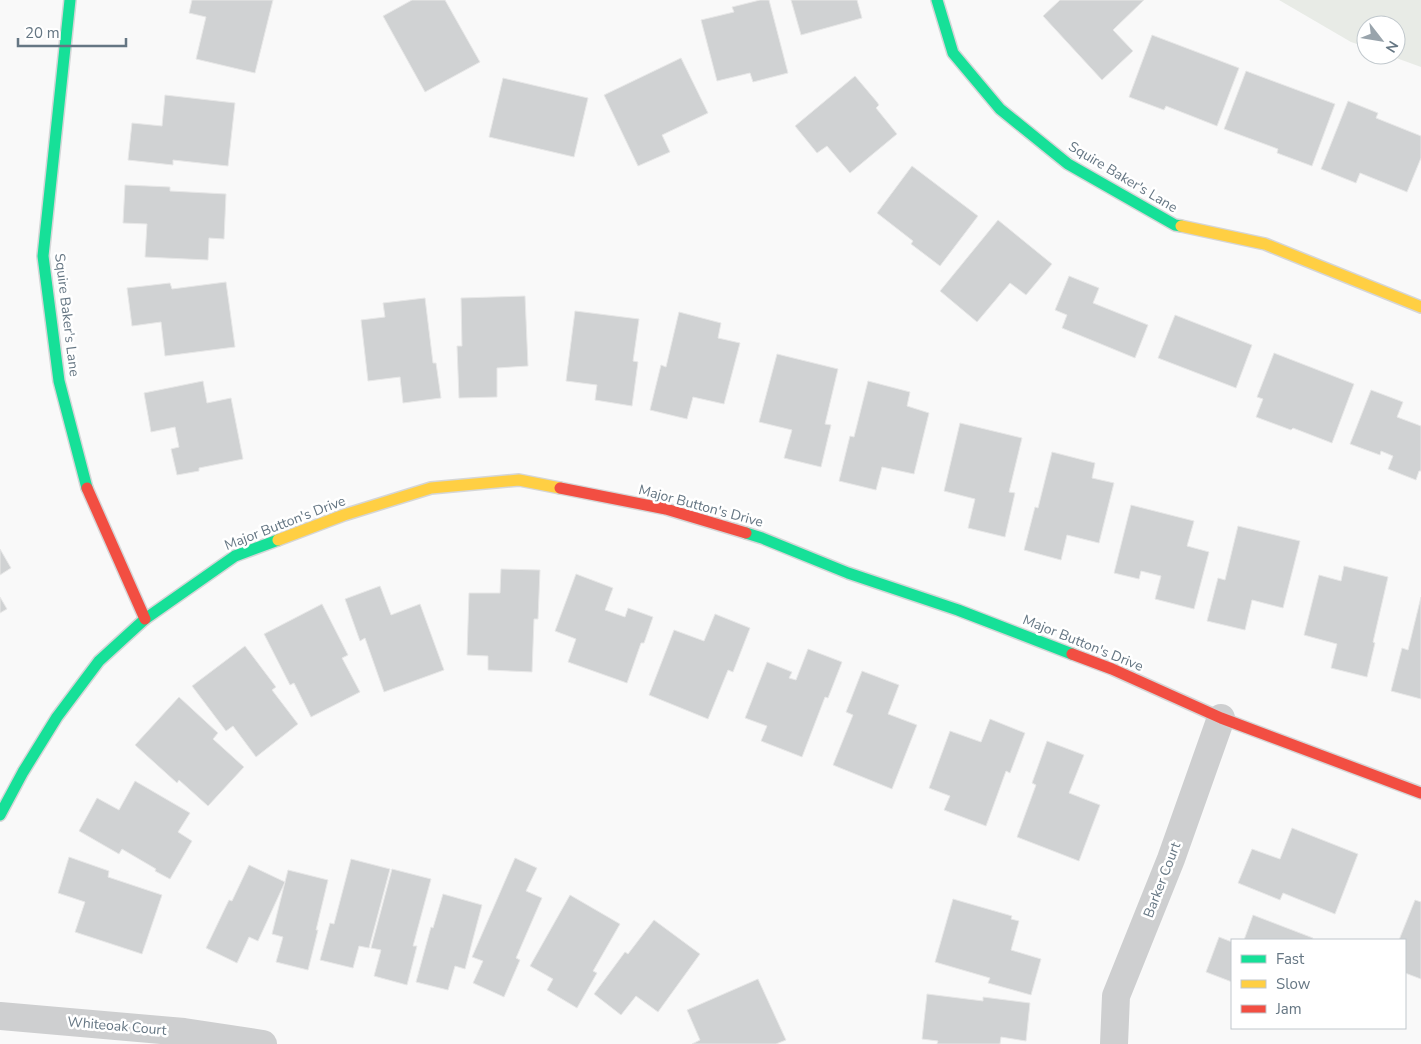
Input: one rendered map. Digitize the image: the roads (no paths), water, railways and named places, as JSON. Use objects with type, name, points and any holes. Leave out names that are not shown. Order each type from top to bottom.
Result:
[{"type":"street","name":"Squire Baker's Lane","points":[[70,0],[43,256],[59,381],[89,495],[145,619]]},
{"type":"street","name":"Squire Baker's Lane","points":[[937,0],[953,53],[1000,109],[1068,164],[1175,225],[1265,244],[1421,307]]},
{"type":"street","name":"Major Button's Drive","points":[[0,815],[23,772],[58,717],[100,661],[145,619],[235,556],[344,515],[431,488],[519,480],[666,509],[762,538],[848,572],[958,610],[1112,669],[1221,718],[1421,793]]},
{"type":"street","name":"Barker Court","points":[[1114,1044],[1116,996],[1171,859],[1221,718]]},
{"type":"street","name":"Whiteoak Court","points":[[0,1016],[184,1032],[263,1044]]}]
